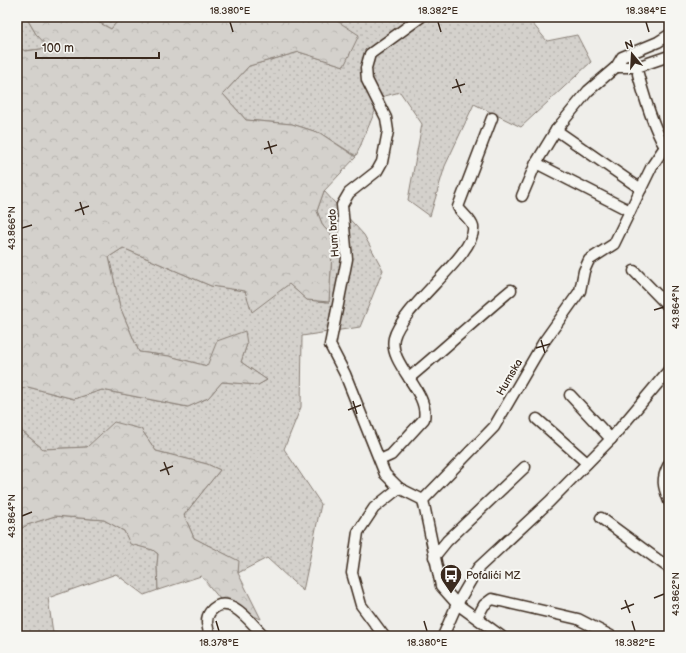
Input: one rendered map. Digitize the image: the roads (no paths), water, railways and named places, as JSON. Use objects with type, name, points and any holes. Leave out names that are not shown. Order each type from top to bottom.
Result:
[{"type":"street","name":"Hum brdo","points":[[420,17],[370,54],[366,68],[367,80],[386,118],[388,131],[382,162],[377,171],[349,193],[342,205],[347,259],[330,345],[345,374],[385,474],[399,488],[424,500]]},
{"type":"street","points":[[522,196],[536,163],[556,130],[588,91],[616,67],[622,57],[658,42],[669,34]]},
{"type":"street","points":[[616,67],[637,67],[669,56]]},
{"type":"street","points":[[638,74],[668,147]]},
{"type":"street","points":[[380,460],[392,455],[424,419],[426,412],[423,402],[396,355],[394,337],[404,319],[464,250],[472,234],[470,220],[458,207],[492,118]]},
{"type":"street","points":[[556,130],[641,189]]},
{"type":"street","name":"Humska","points":[[424,500],[494,427],[543,343],[580,291],[584,271],[589,260],[614,244],[652,166],[668,147]]},
{"type":"street","points":[[536,163],[630,211]]},
{"type":"street","points":[[634,270],[669,307]]},
{"type":"street","points":[[409,378],[452,343],[480,315],[512,290]]},
{"type":"street","points":[[443,636],[456,604],[478,568],[549,502],[611,439],[669,370]]},
{"type":"street","points":[[570,395],[611,439]]},
{"type":"street","points":[[537,419],[587,463]]},
{"type":"street","points":[[669,464],[663,477],[664,487],[669,501]]},
{"type":"street","points":[[434,558],[447,541],[524,467]]},
{"type":"street","points":[[384,636],[362,605],[352,573],[358,532],[374,508],[399,488]]},
{"type":"street","points":[[424,500],[434,558],[441,586],[456,604],[501,636]]},
{"type":"street","points":[[601,518],[669,568]]},
{"type":"street","points":[[477,618],[484,605],[492,599],[578,619],[608,635]]},
{"type":"street","points":[[211,636],[207,624],[209,614],[215,607],[223,604],[231,606],[240,613],[264,636]]},
{"type":"place","name":"Pofalići MZ","points":[[451,594]]}]
